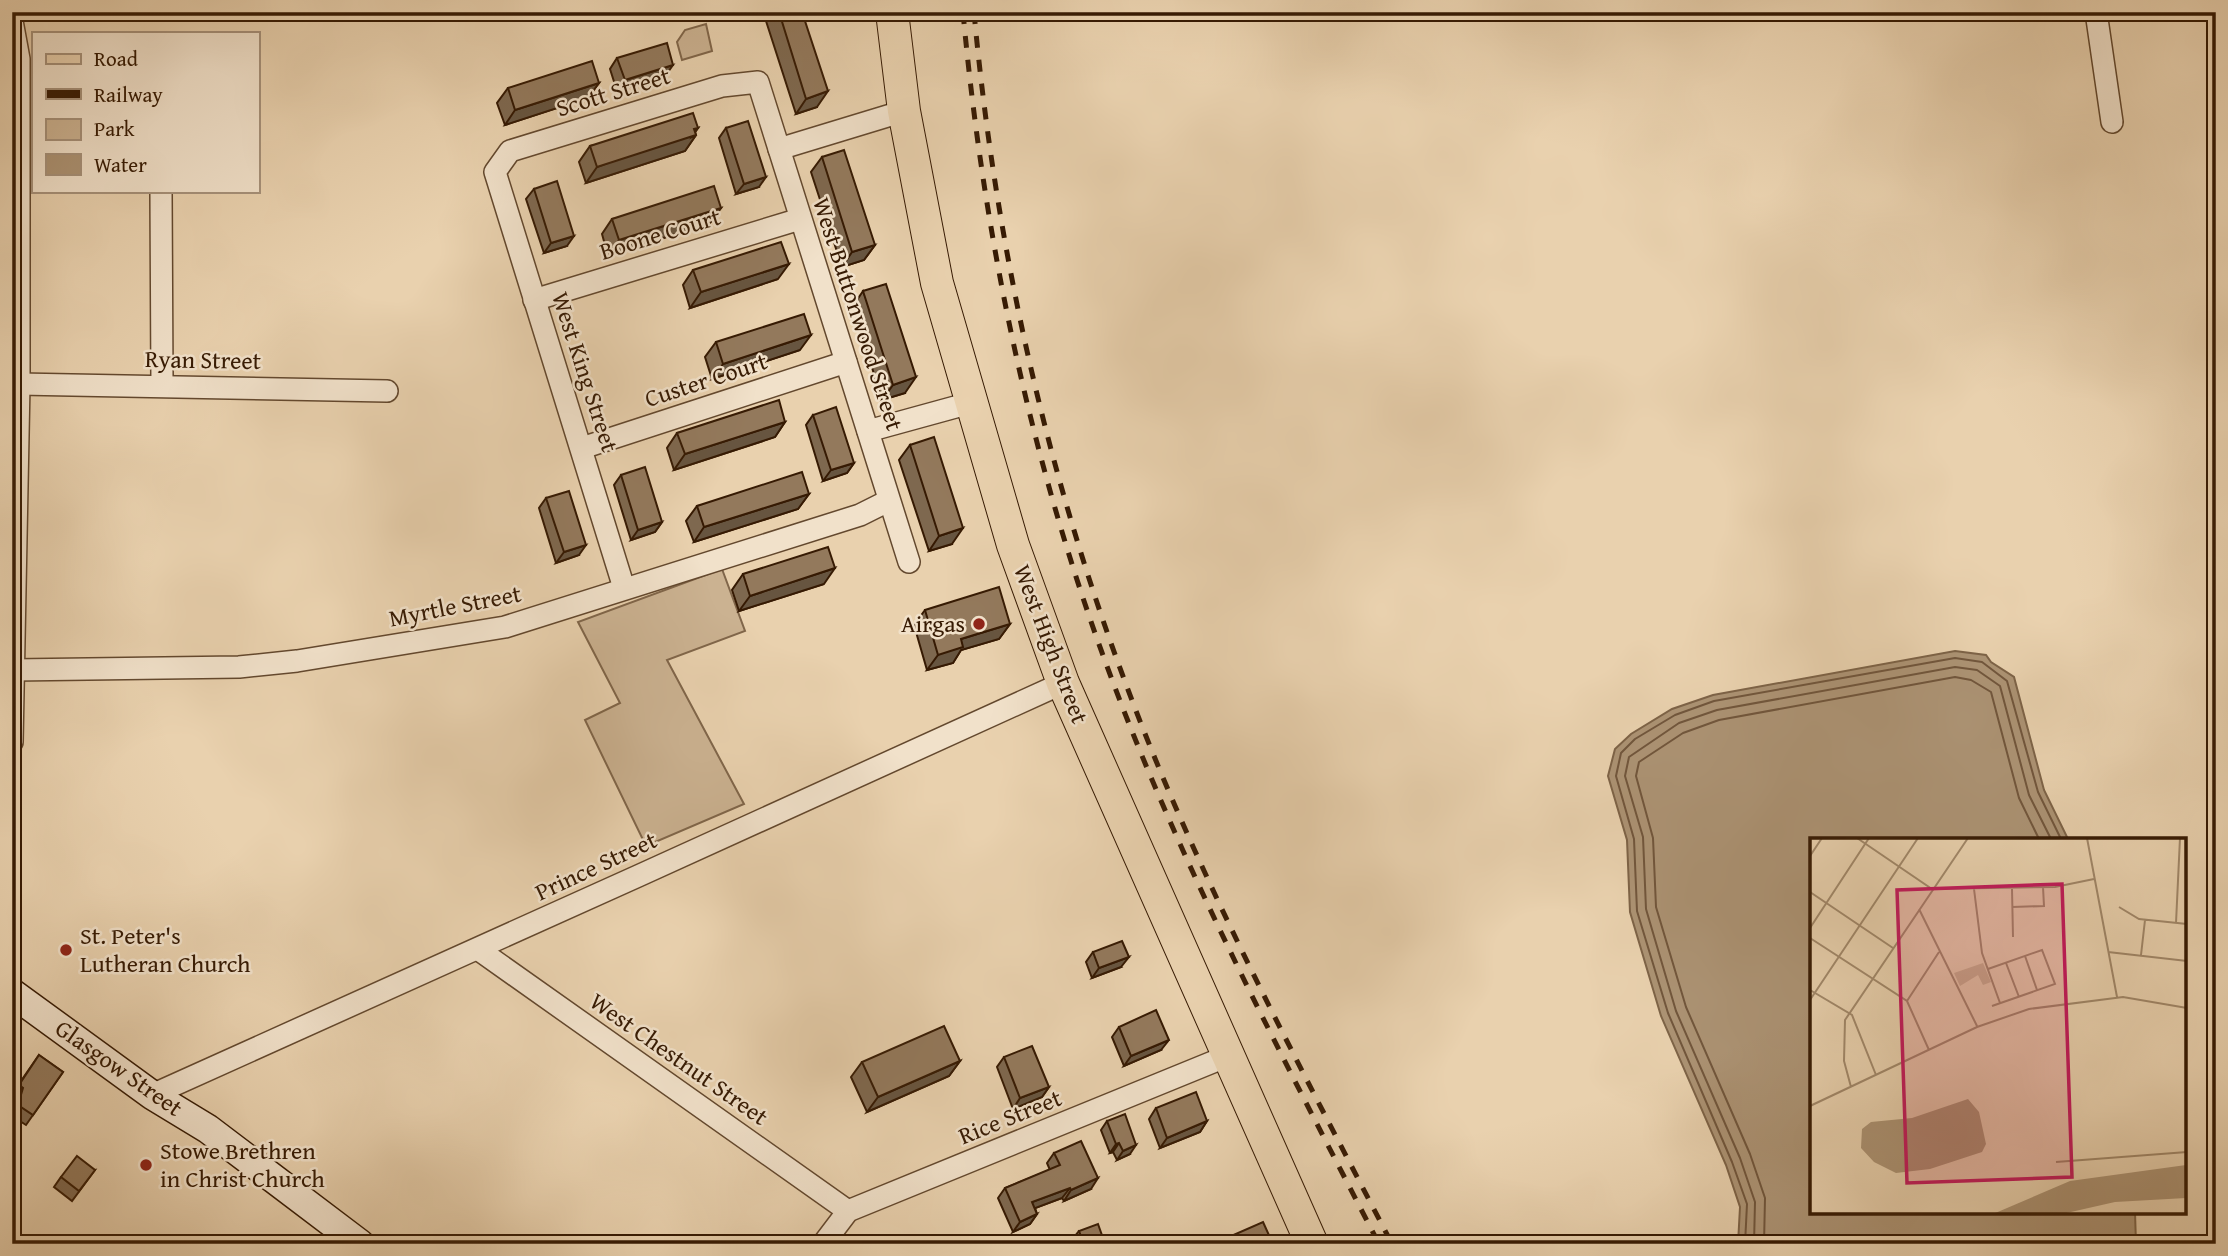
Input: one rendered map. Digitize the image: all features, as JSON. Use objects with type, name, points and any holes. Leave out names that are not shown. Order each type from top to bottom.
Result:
[{"type":"main road","name":"West High Street","points":[[892,12],[904,111],[937,283],[1013,545],[1063,683],[1312,1244]]},
{"type":"street","points":[[2096,12],[2112,122]]},
{"type":"street","points":[[12,21],[19,59],[26,146],[12,742]]},
{"type":"street","name":"West Buttonwood Street","points":[[758,82],[909,562]]},
{"type":"street","name":"Scott Street","points":[[495,172],[510,151],[722,86],[758,82]]},
{"type":"street","points":[[779,149],[904,111]]},
{"type":"street","name":"West King Street","points":[[495,172],[624,588]]},
{"type":"street","points":[[161,192],[162,384]]},
{"type":"street","name":"Boone Court","points":[[534,300],[800,219]]},
{"type":"street","name":"Custer Court","points":[[582,447],[846,362]]},
{"type":"street","name":"Ryan Street","points":[[19,384],[162,384],[387,391]]},
{"type":"street","points":[[868,431],[970,403]]},
{"type":"street","name":"Myrtle Street","points":[[13,670],[194,669],[297,661],[505,626],[860,515],[888,501]]},
{"type":"street","name":"Prince Street","points":[[152,1095],[479,950],[697,848],[1063,683]]},
{"type":"street","name":"West Chestnut Street","points":[[479,950],[848,1211]]},
{"type":"street","name":"Glasgow Street","points":[[12,993],[152,1095],[208,1129],[360,1244]]},
{"type":"street","name":"Rice Street","points":[[848,1211],[1230,1055]]},
{"type":"street","points":[[824,1244],[848,1211]]},
{"type":"green space","points":[[706,24],[712,51],[682,60],[677,42],[685,30]]},
{"type":"green space","points":[[722,569],[745,631],[667,660],[744,804],[646,846],[585,720],[620,703],[578,622]]},
{"type":"water","points":[[1955,651],[1986,655],[1991,662],[2014,677],[2044,790],[2068,838],[1810,838],[1810,1214],[2135,1214],[2136,1244],[1738,1244],[1740,1207],[1726,1165],[1661,1016],[1630,912],[1627,840],[1608,776],[1615,749],[1631,734],[1672,709],[1713,695]]},
{"type":"building","points":[[779,12],[802,12],[828,91],[806,99]]},
{"type":"building","points":[[667,43],[673,65],[625,80],[617,58]]},
{"type":"building","points":[[592,61],[599,83],[515,110],[508,88]]},
{"type":"building","points":[[693,113],[698,128],[694,129],[696,135],[597,167],[590,146]]},
{"type":"building","points":[[748,121],[766,177],[744,184],[726,128]]},
{"type":"building","points":[[844,150],[875,245],[852,252],[822,157]]},
{"type":"building","points":[[557,181],[574,236],[551,243],[534,189]]},
{"type":"building","points":[[714,186],[721,208],[619,240],[612,219]]},
{"type":"building","points":[[781,242],[789,264],[701,292],[693,270]]},
{"type":"building","points":[[886,284],[916,377],[893,385],[863,291]]},
{"type":"building","points":[[804,314],[811,335],[723,364],[716,342]]},
{"type":"building","points":[[779,400],[785,422],[685,454],[677,433]]},
{"type":"building","points":[[836,407],[854,463],[831,470],[813,415]]},
{"type":"building","points":[[934,437],[963,528],[939,536],[910,445]]},
{"type":"building","points":[[645,467],[662,522],[638,530],[621,475]]},
{"type":"building","points":[[802,472],[809,494],[704,527],[697,506]]},
{"type":"building","points":[[569,491],[586,545],[564,552],[546,498]]},
{"type":"building","points":[[828,547],[835,568],[750,596],[743,574]]},
{"type":"building","points":[[999,587],[1010,624],[961,639],[963,647],[938,655],[925,610]]},
{"type":"building","points":[[1122,941],[1129,957],[1099,968],[1093,952]]},
{"type":"building","points":[[1156,1010],[1169,1040],[1131,1056],[1119,1027]]},
{"type":"building","points":[[944,1026],[960,1061],[878,1097],[862,1062]]},
{"type":"building","points":[[1032,1046],[1049,1087],[1020,1098],[1004,1057]]},
{"type":"building","points":[[39,1055],[63,1072],[33,1115],[18,1105],[23,1088],[19,1085]]},
{"type":"building","points":[[1196,1092],[1207,1121],[1167,1138],[1156,1108]]},
{"type":"building","points":[[1125,1114],[1136,1145],[1123,1151],[1119,1143],[1116,1144],[1107,1121]]},
{"type":"building","points":[[1081,1141],[1098,1178],[1032,1202],[1037,1214],[1020,1222],[1005,1188],[1060,1165],[1054,1153]]},
{"type":"building","points":[[77,1156],[95,1170],[79,1191],[61,1177]]},
{"type":"building","points":[[1263,1222],[1273,1244],[1213,1244]]},
{"type":"building","points":[[1098,1224],[1104,1241],[1084,1244],[1079,1231]]},
{"type":"railway","points":[[963,12],[972,98],[998,269],[1036,438],[1085,603],[1142,757],[1205,898],[1379,1244]]},
{"type":"railway","points":[[974,12],[995,182],[1027,350],[1047,434],[1095,598],[1152,752],[1215,895],[1392,1244]]},
{"type":"place","name":"Airgas","points":[[979,624]]},
{"type":"place","name":"St. Peter's Lutheran Church","points":[[66,950]]},
{"type":"place","name":"Stowe Brethren in Christ Church","points":[[146,1165]]}]
